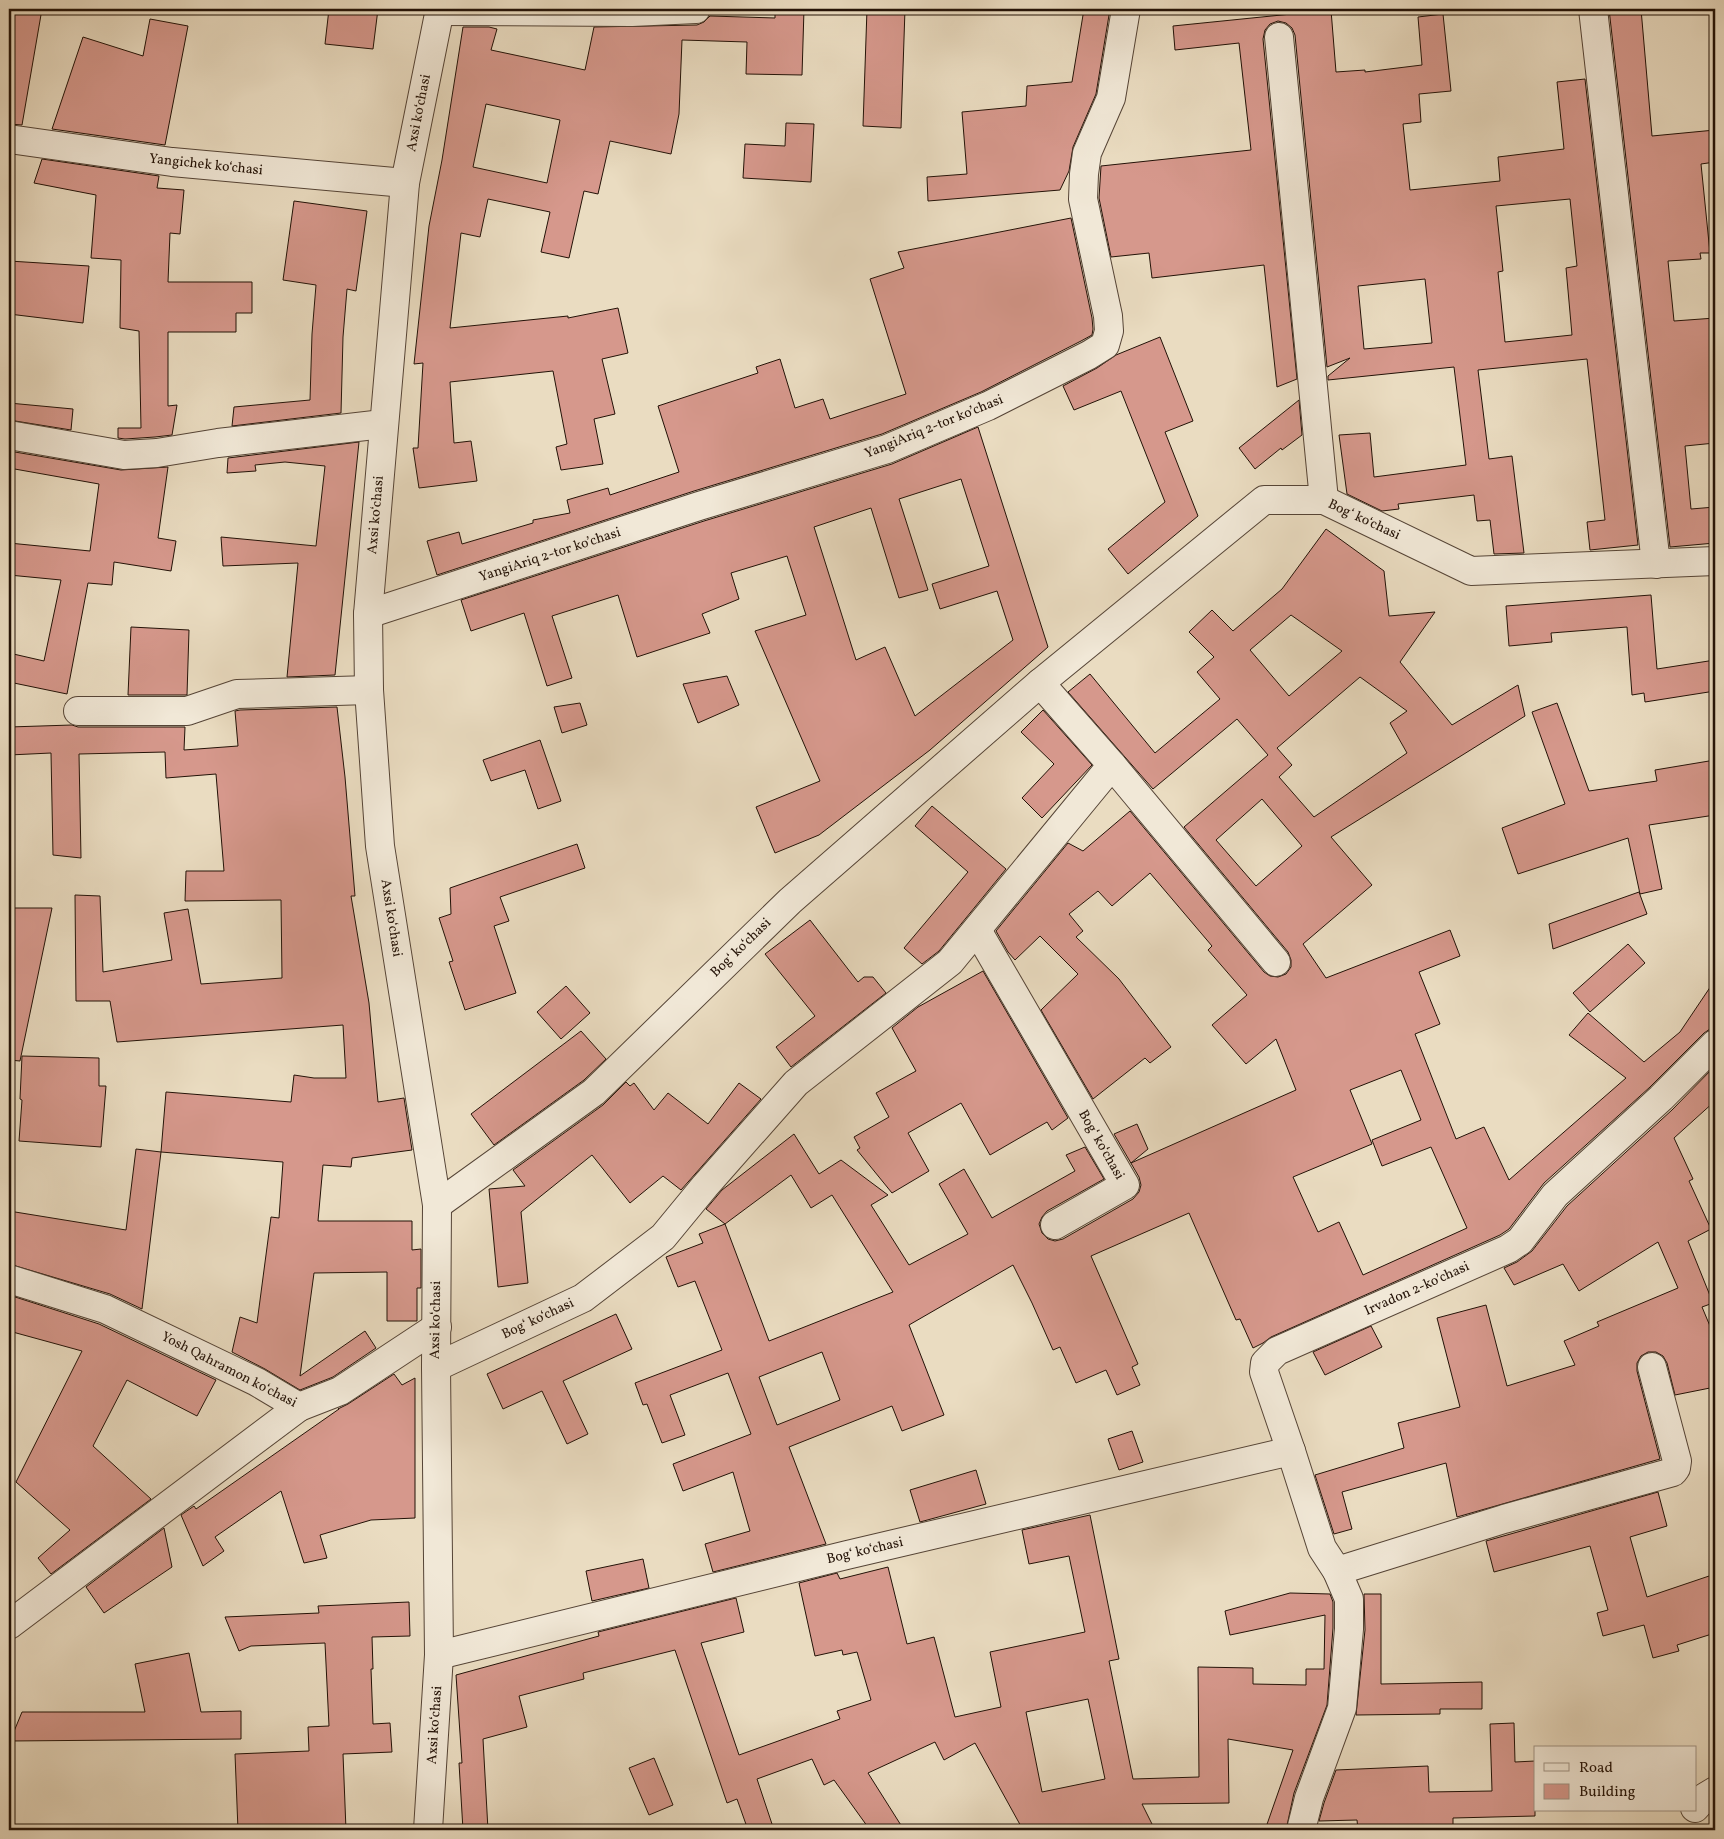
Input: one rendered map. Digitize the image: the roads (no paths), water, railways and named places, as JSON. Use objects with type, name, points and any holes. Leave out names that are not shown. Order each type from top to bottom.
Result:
[{"type":"street","points":[[439,10],[632,12],[696,9]]},
{"type":"street","name":"YangiАriq 2-tor koʼchasi","points":[[368,614],[690,509],[887,449],[988,406],[1105,345],[1109,331],[1108,316],[1083,199],[1084,174],[1087,153],[1111,98],[1126,9]]},
{"type":"street","points":[[1593,9],[1656,564]]},
{"type":"street","name":"Axsi koʻchasi","points":[[428,1830],[439,1655],[436,1366],[437,1205],[380,846],[369,690],[368,614],[405,183],[439,10]]},
{"type":"street","points":[[1279,37],[1324,500]]},
{"type":"street","name":"Yangichek koʻchasi","points":[[9,139],[172,162],[405,183]]},
{"type":"street","points":[[9,435],[124,455],[157,453],[218,443],[384,424]]},
{"type":"street","name":"Bogʻ koʻchasi","points":[[437,1205],[594,1092],[790,901],[1040,683],[1264,500],[1324,500],[1471,571],[1715,561]]},
{"type":"street","points":[[1040,683],[1112,765],[1276,962]]},
{"type":"street","points":[[78,712],[187,711],[237,694],[369,690]]},
{"type":"street","name":"Bogʻ koʻchasi","points":[[436,1366],[583,1298],[663,1237],[705,1186],[796,1083],[950,962],[1112,765]]},
{"type":"street","name":"Bogʻ koʻchasi","points":[[977,930],[1125,1185],[1055,1225]]},
{"type":"street","name":"Irvadon 2-koʼchasi","points":[[1301,1830],[1310,1798],[1342,1708],[1345,1691],[1349,1599],[1337,1571],[1322,1548],[1264,1372],[1265,1363],[1270,1356],[1286,1347],[1508,1249],[1520,1241],[1555,1195],[1661,1098],[1715,1044]]},
{"type":"street","name":"Yosh Qahramon koʻchasi","points":[[9,1279],[105,1309],[256,1382],[299,1407],[340,1391],[437,1327]]},
{"type":"street","points":[[1337,1571],[1504,1519],[1673,1472],[1677,1461],[1652,1367]]},
{"type":"street","points":[[9,1625],[299,1407]]},
{"type":"street","name":"Bogʻ koʻchasi","points":[[439,1655],[847,1555],[1291,1450]]},
{"type":"street","points":[[1696,1808],[1705,1797],[1715,1791]]},
{"type":"street","points":[[1690,1830],[1694,1812]]}]
